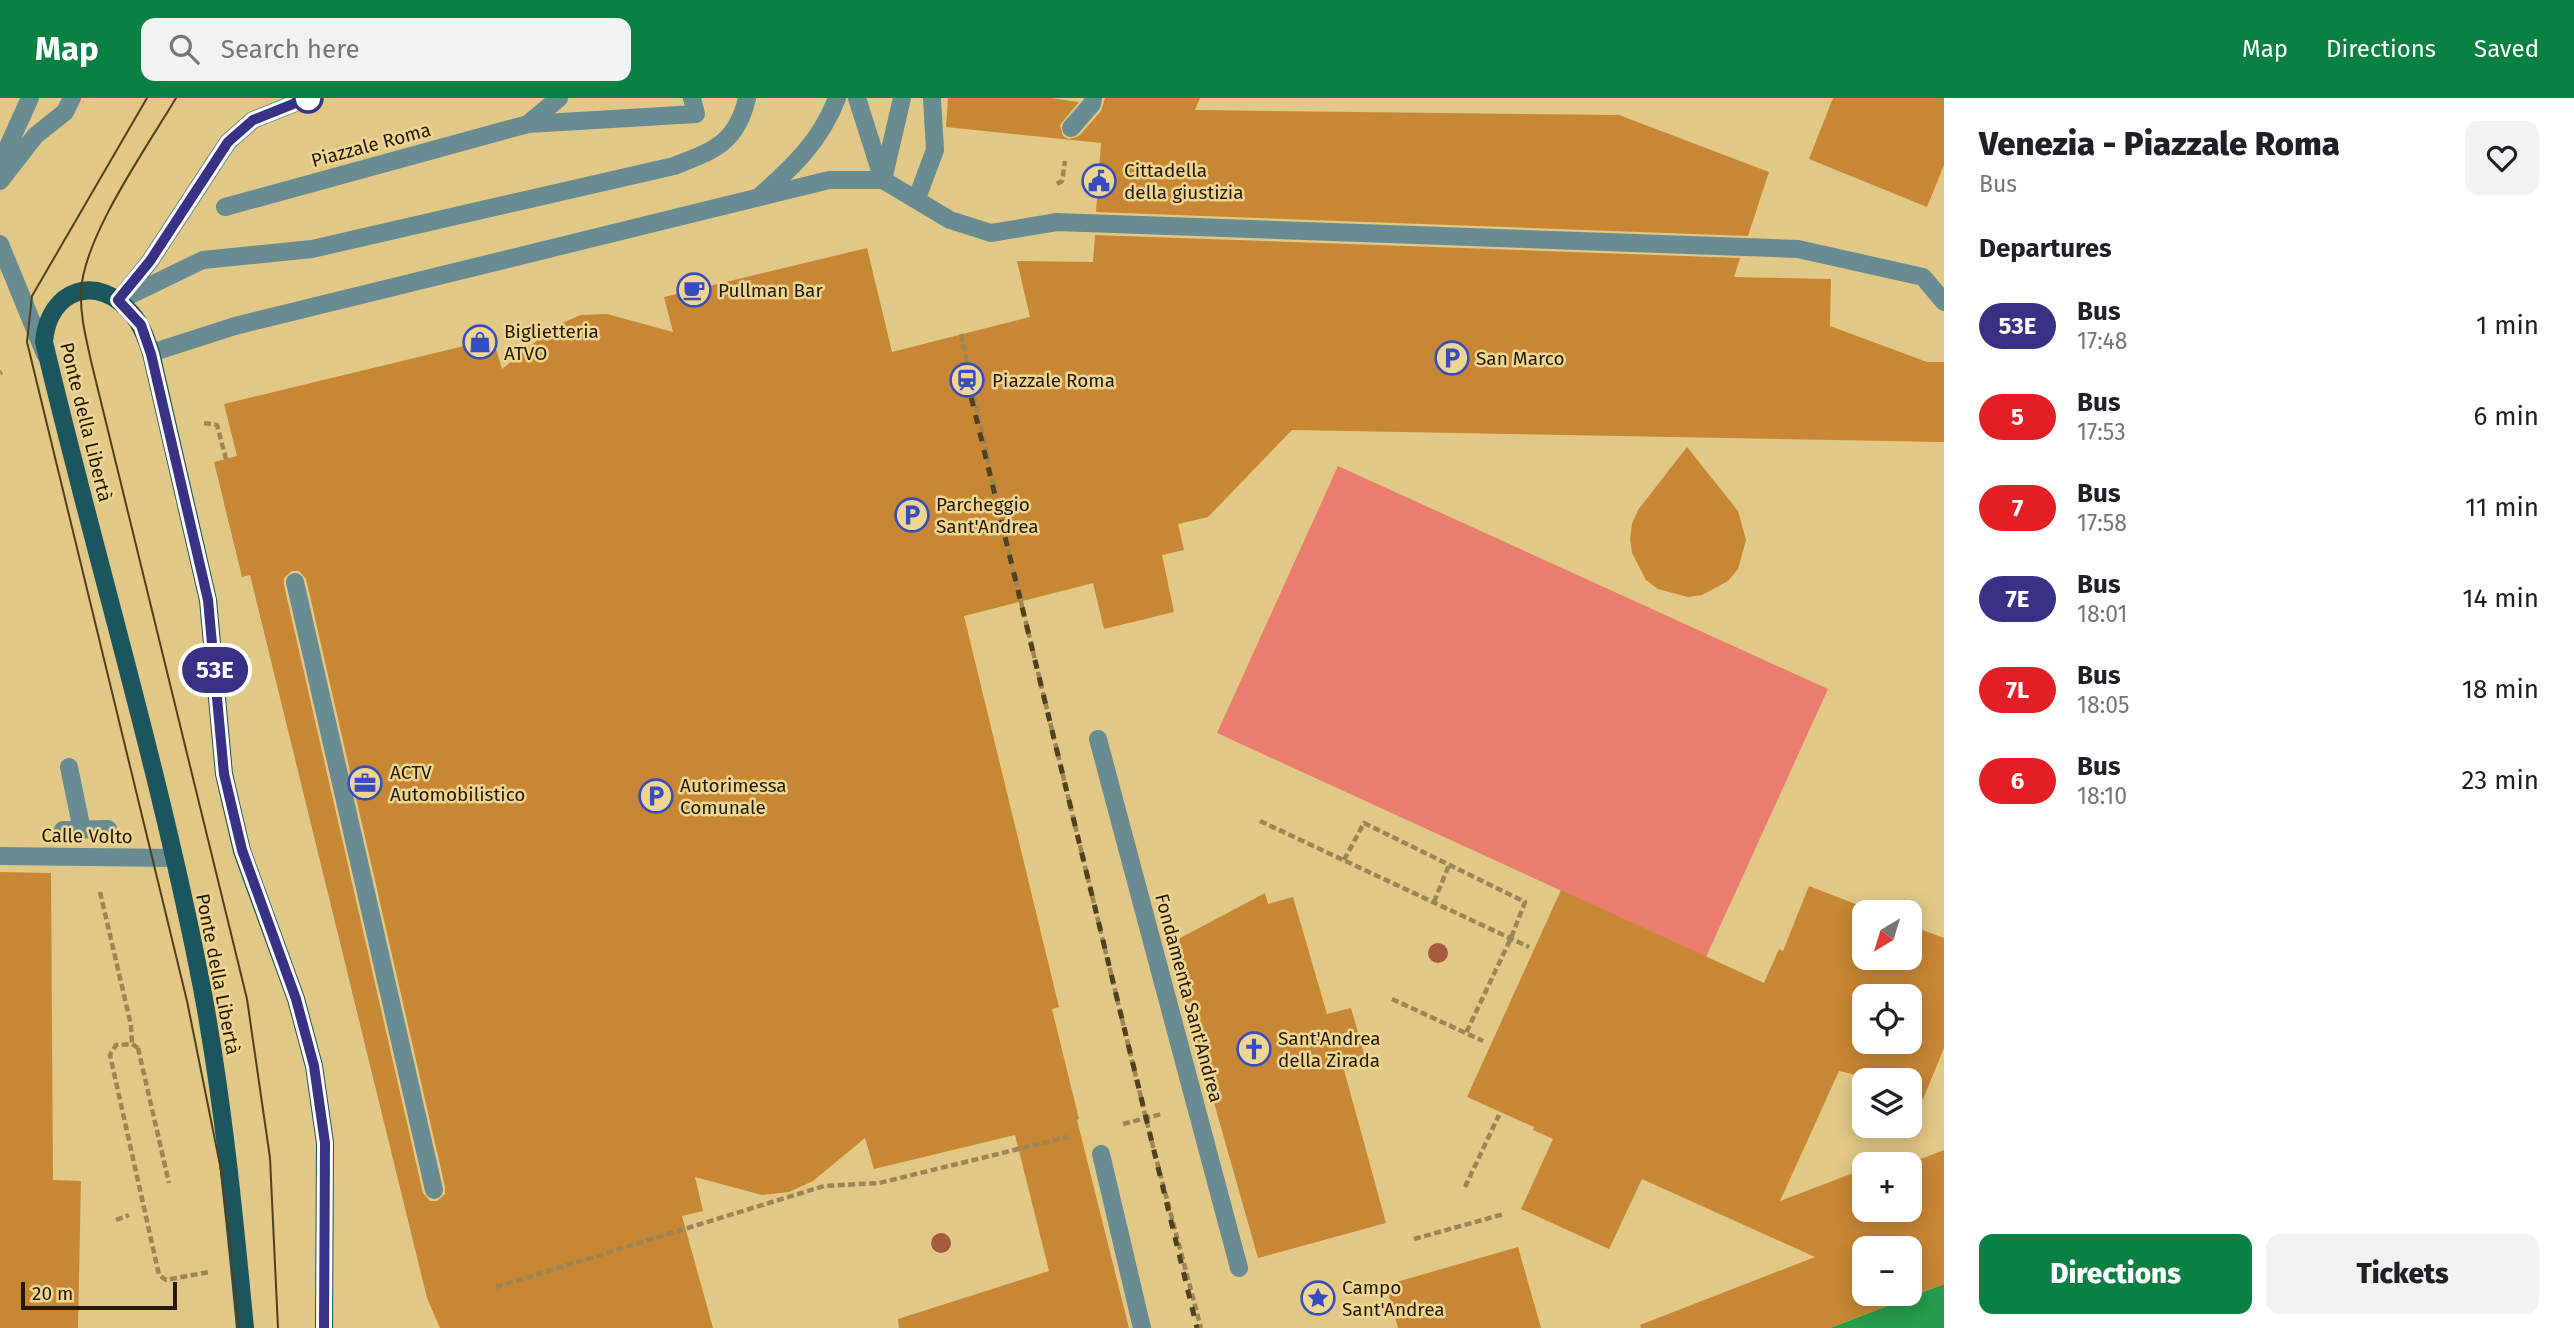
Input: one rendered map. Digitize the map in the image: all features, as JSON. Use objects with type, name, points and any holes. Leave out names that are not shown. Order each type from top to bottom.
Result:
[{"type":"main road","name":"Ponte della Libertà","points":[[118,300],[104,292],[81,290],[63,298],[46,324],[44,342],[174,858],[202,989],[228,1154],[245,1328]]},
{"type":"main road","points":[[118,300],[141,325],[151,354],[208,600],[224,774],[242,850],[296,999],[314,1066],[325,1143],[324,1328]]},
{"type":"street","points":[[0,164],[30,98]]},
{"type":"street","points":[[0,181],[35,136],[65,112],[72,98]]},
{"type":"street","points":[[118,300],[150,261],[228,142],[253,120],[271,98]]},
{"type":"street","points":[[253,120],[308,98]]},
{"type":"street","name":"Piazzale Roma","points":[[528,124],[559,98]]},
{"type":"street","name":"Piazzale Roma","points":[[225,207],[528,124],[696,114],[692,98]]},
{"type":"street","points":[[118,300],[203,260],[312,249],[674,166],[706,154],[730,137],[747,98]]},
{"type":"street","points":[[759,197],[801,160],[832,113],[837,98]]},
{"type":"street","points":[[857,98],[883,180]]},
{"type":"street","points":[[883,180],[902,98]]},
{"type":"street","points":[[916,198],[935,150],[932,98]]},
{"type":"street","points":[[1071,128],[1092,104],[1093,98]]},
{"type":"street","points":[[151,354],[236,326],[829,180],[883,180],[950,220],[991,233],[1057,222],[1798,249],[1923,277],[1944,302]]},
{"type":"street","points":[[0,244],[50,365]]},
{"type":"street","points":[[295,582],[435,1190]]},
{"type":"street","name":"Fondamenta Sant'Andrea","points":[[1098,739],[1239,1268]]},
{"type":"street","points":[[69,767],[82,830]]},
{"type":"street","points":[[63,830],[108,830]]},
{"type":"street","name":"Calle Volto","points":[[0,856],[174,858]]},
{"type":"street","points":[[1101,1154],[1142,1328]]},
{"type":"path","points":[[1051,187],[1062,181],[1071,128]]},
{"type":"path","points":[[961,334],[996,503],[1201,1328]]},
{"type":"path","points":[[204,423],[217,425],[226,459]]},
{"type":"path","points":[[1260,821],[1529,947]]},
{"type":"path","points":[[1344,860],[1364,823],[1525,902],[1466,1033]]},
{"type":"path","points":[[92,857],[131,1025],[132,1044]]},
{"type":"path","points":[[1434,902],[1449,864]]},
{"type":"path","points":[[1392,999],[1483,1041]]},
{"type":"path","points":[[169,1183],[138,1048],[132,1044],[116,1045],[110,1055],[159,1275],[166,1280],[209,1272]]},
{"type":"path","points":[[1121,1125],[1196,1106]]},
{"type":"path","points":[[1465,1187],[1499,1115]]},
{"type":"path","points":[[496,1287],[824,1186],[879,1183],[1069,1137]]},
{"type":"path","points":[[1415,1239],[1504,1214]]},
{"type":"path","points":[[116,1220],[129,1215]]},
{"type":"shaded area","points":[[1338,466],[1828,689],[1706,957],[1217,733]]},
{"type":"shaded area","points":[[1944,1284],[1944,1328],[1830,1328],[1887,1306],[1922,1306],[1922,1292]]},
{"type":"building","points":[[948,98],[1051,98],[1079,102],[1060,125],[1063,136],[1069,139],[1079,136],[1101,111],[1105,98],[1200,98],[1195,110],[1619,115],[1769,172],[1748,236],[1096,212],[1101,143],[946,127]]},
{"type":"building","points":[[1833,98],[1944,98],[1944,165],[1927,207],[1809,159]]},
{"type":"building","name":"Autorimessa Comunale","points":[[1095,235],[1740,258],[1734,277],[1831,279],[1830,326],[1927,362],[1944,362],[1944,442],[1292,430],[1208,517],[1178,524],[1184,550],[1162,555],[1174,612],[1104,629],[1093,583],[964,616],[1059,1007],[1052,1009],[1129,1328],[899,1328],[898,1319],[1049,1271],[1015,1135],[874,1169],[865,1138],[813,1181],[789,1192],[762,1195],[695,1177],[703,1211],[682,1216],[713,1328],[440,1328],[427,1298],[250,575],[242,577],[214,462],[237,456],[224,404],[493,339],[502,369],[555,326],[581,315],[607,314],[673,332],[664,297],[867,248],[892,352],[1030,317],[1017,261],[1093,262]],"holes":[[[292,571],[299,571],[306,579],[445,1187],[445,1194],[437,1201],[430,1201],[423,1193],[284,585],[284,578]]]},
{"type":"building","points":[[1687,447],[1738,511],[1746,540],[1738,569],[1728,581],[1702,595],[1688,597],[1658,589],[1646,580],[1632,553],[1630,539],[1638,510]]},
{"type":"building","points":[[0,872],[51,873],[53,1180],[81,1181],[78,1328],[0,1328]]},
{"type":"building","points":[[1809,886],[1852,903],[1852,970],[1922,970],[1922,930],[1944,938],[1944,1048],[1923,1099],[1922,1068],[1852,1068],[1852,1074],[1839,1071],[1780,1201],[1852,1174],[1852,1222],[1922,1222],[1922,1159],[1944,1150],[1944,1284],[1922,1292],[1922,1236],[1852,1236],[1852,1306],[1887,1306],[1830,1328],[1641,1328],[1640,1325],[1815,1257],[1642,1179],[1609,1249],[1521,1209],[1553,1139],[1533,1130],[1534,1127],[1467,1097],[1561,890],[1764,983],[1779,949],[1783,951]]},
{"type":"building","name":"Sant'Andrea della Zirada","points":[[1265,893],[1268,904],[1293,897],[1327,1014],[1351,1008],[1367,1064],[1344,1070],[1386,1223],[1258,1258],[1169,944]]},
{"type":"building","points":[[1518,1247],[1541,1328],[1398,1328],[1386,1285]]},
{"type":"tram line","points":[[147,98],[32,296],[27,342],[187,1001],[221,1170],[239,1328]]},
{"type":"tram line","points":[[176,98],[119,192],[93,245],[85,269],[81,309],[91,361],[247,999],[270,1158],[278,1328]]},
{"type":"railway","points":[[967,380],[1197,1328]]},
{"type":"bus line","name":"53E","points":[[308,98],[253,120],[228,142],[195,188],[150,261],[118,300],[141,325],[151,354],[208,600],[224,774],[242,850],[296,999],[314,1066],[325,1143],[324,1328]]},
{"type":"place","name":"Cittadella della giustizia","points":[[1099,181]]},
{"type":"place","name":"Pullman Bar","points":[[694,290]]},
{"type":"place","name":"Biglietteria ATVO","points":[[480,342]]},
{"type":"place","name":"San Marco","points":[[1452,358]]},
{"type":"place","name":"Piazzale Roma","points":[[967,380]]},
{"type":"place","name":"Parcheggio Sant'Andrea","points":[[912,515]]},
{"type":"place","name":"ACTV Automobilistico","points":[[365,783]]},
{"type":"place","name":"Autorimessa Comunale","points":[[656,796]]},
{"type":"place","name":"Sant'Andrea della Zirada","points":[[1254,1049]]},
{"type":"place","name":"Campo Sant'Andrea","points":[[1318,1298]]}]
